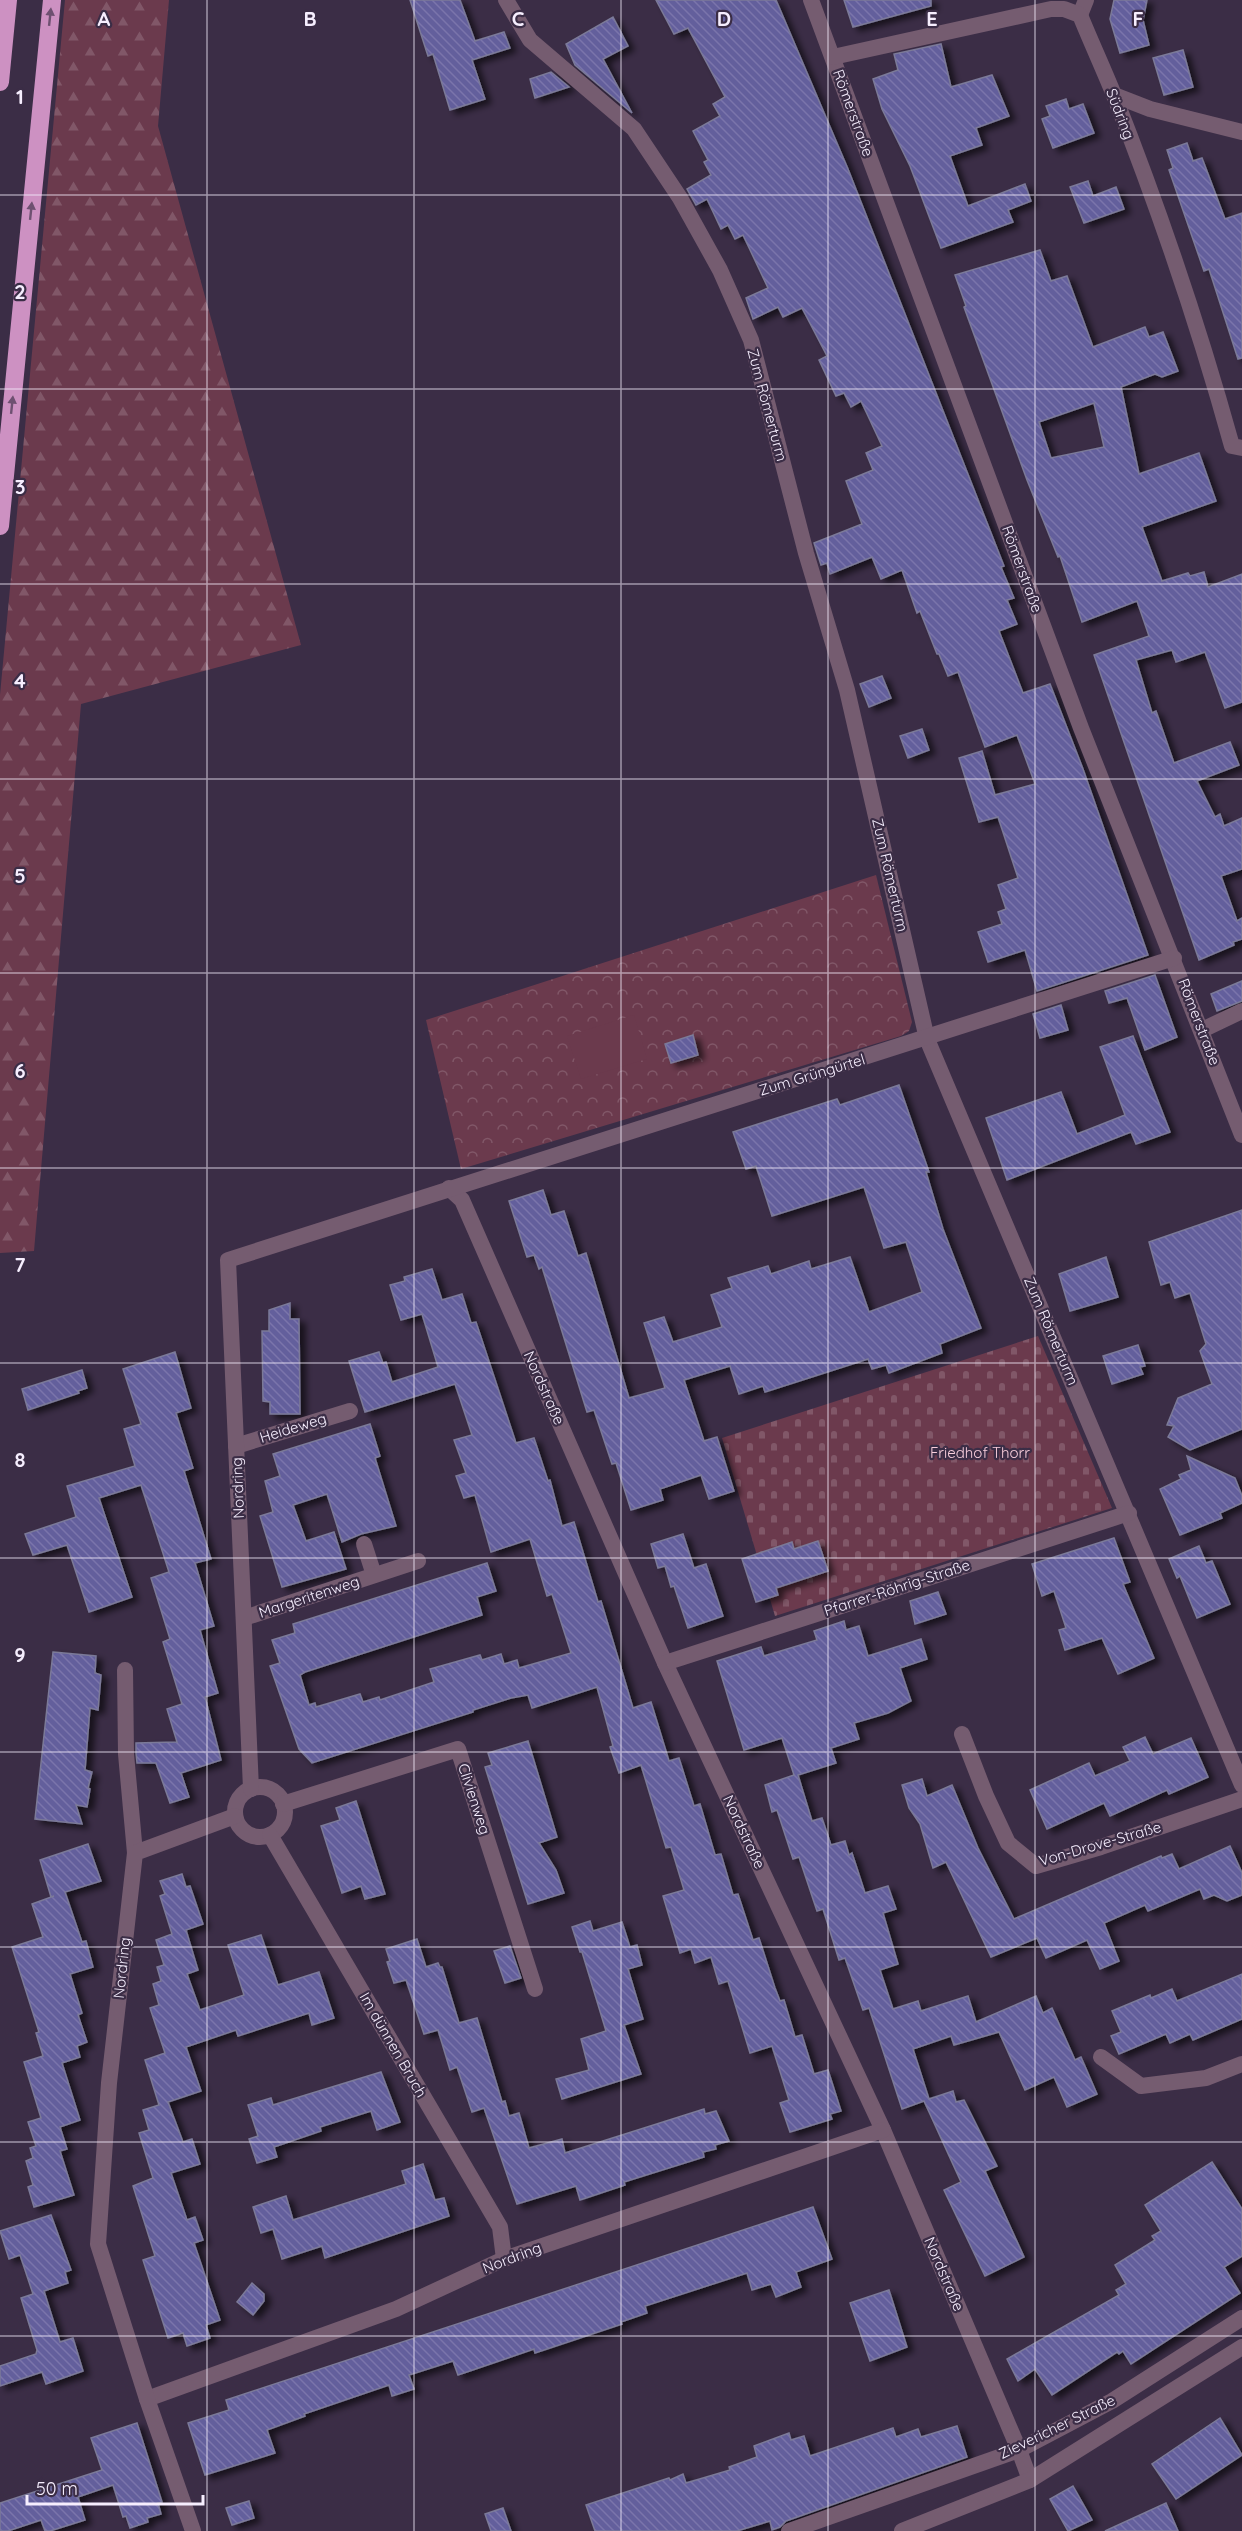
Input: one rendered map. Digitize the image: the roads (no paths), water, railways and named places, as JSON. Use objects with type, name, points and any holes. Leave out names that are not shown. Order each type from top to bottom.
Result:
[{"type":"highway","points":[[0,82],[8,0]]},
{"type":"highway","points":[[0,526],[52,0]]},
{"type":"street","name":"Zum Römerturm","points":[[506,0],[530,40],[634,129],[686,208],[720,270],[751,340],[806,553],[847,690],[927,1039],[1242,1785]]},
{"type":"street","name":"Römerstraße","points":[[811,0],[1082,728],[1242,1135]]},
{"type":"street","name":"Südring","points":[[833,57],[1051,9],[1083,8],[1171,252],[1232,446],[1242,448]]},
{"type":"street","points":[[1114,95],[1150,109],[1242,132]]},
{"type":"street","name":"Zum Grüngürtel","points":[[228,1260],[449,1188],[927,1039],[1174,958]]},
{"type":"street","points":[[1202,1030],[1242,1011]]},
{"type":"street","name":"Nordstraße","points":[[449,1188],[462,1200],[665,1663],[883,2130],[1030,2480]]},
{"type":"street","name":"Nordring","points":[[228,1260],[251,1789]]},
{"type":"street","name":"Heideweg","points":[[236,1446],[350,1411]]},
{"type":"street","name":"Pfarrer-Röhrig-Straße","points":[[665,1663],[1129,1513]]},
{"type":"street","name":"Margeritenweg","points":[[364,1544],[374,1575]]},
{"type":"street","name":"Margeritenweg","points":[[244,1618],[418,1561]]},
{"type":"street","name":"Nordring","points":[[125,1670],[126,1754],[135,1853],[109,2083],[98,2244],[147,2399],[193,2531]]},
{"type":"street","name":"Von-Drove-Straße","points":[[962,1734],[986,1797],[1008,1843],[1036,1866],[1101,1847],[1242,1799]]},
{"type":"street","name":"Clivienweg","points":[[283,1804],[458,1749],[535,1989]]},
{"type":"street","points":[[262,1787],[270,1790],[283,1804],[283,1821],[270,1835],[251,1836],[238,1825],[236,1806],[239,1798],[251,1789],[262,1787]]},
{"type":"street","points":[[135,1853],[236,1816]]},
{"type":"street","name":"Im dünnen Bruch","points":[[270,1835],[500,2227],[504,2259]]},
{"type":"street","points":[[1101,2057],[1141,2086],[1206,2078],[1242,2064]]},
{"type":"street","name":"Nordring","points":[[147,2399],[396,2309],[504,2259],[883,2130]]},
{"type":"street","name":"Zievericher Straße","points":[[789,2531],[1019,2450],[1112,2401],[1242,2318]]},
{"type":"street","name":"Zievericher Straße","points":[[902,2531],[1030,2480],[1242,2347]]},
{"type":"park label","name":"Friedhof Thorr","points":[[980,1453]]}]
